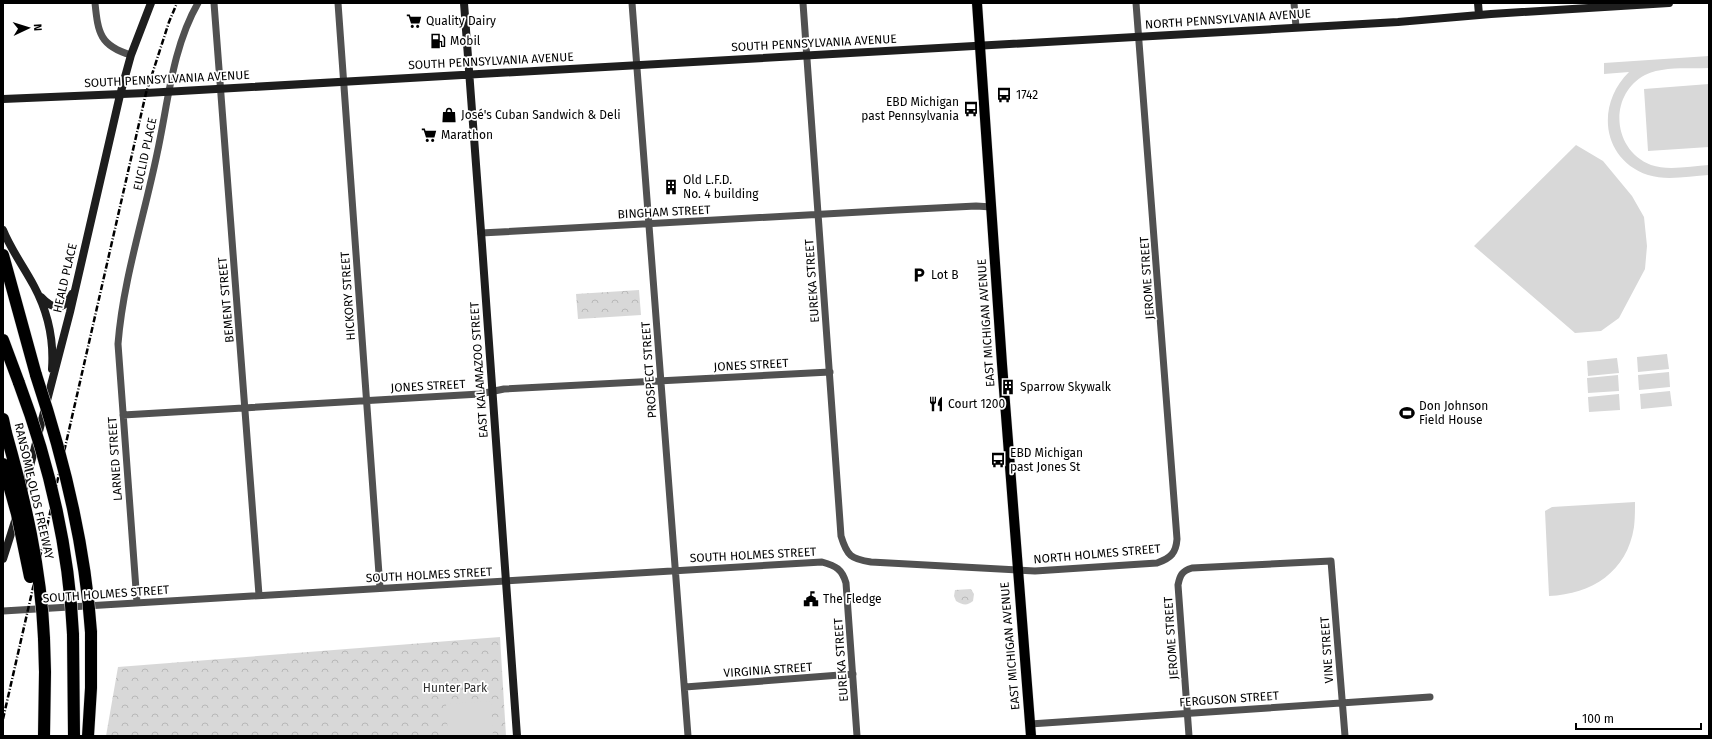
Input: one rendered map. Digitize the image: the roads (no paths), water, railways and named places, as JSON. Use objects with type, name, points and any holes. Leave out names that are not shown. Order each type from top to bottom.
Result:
[{"type":"highway","points":[[3,255],[36,375],[61,456],[76,517],[86,574],[91,632],[91,698],[88,736]]},
{"type":"highway","name":"RANSOM E OLDS FREEWAY","points":[[3,340],[20,383],[37,434],[53,497],[66,565],[73,634],[74,736]]},
{"type":"highway","name":"RANSOM E OLDS FREEWAY","points":[[3,419],[22,490],[33,542],[41,596],[41,637],[45,699],[44,736]]},
{"type":"highway","points":[[3,464],[16,509],[41,637]]},
{"type":"main road","name":"HEALD PLACE","points":[[3,559],[12,534],[70,312],[120,95],[131,55],[151,3]]},
{"type":"main road","name":"EAST KALAMAZOO STREET","points":[[464,3],[517,736]]},
{"type":"main road","name":"EAST MICHIGAN AVENUE","points":[[977,3],[1031,736]]},
{"type":"main road","points":[[1478,3],[1479,15]]},
{"type":"main road","name":"NORTH PENNSYLVANIA AVENUE","points":[[980,46],[1398,22],[1479,15],[1669,3]]},
{"type":"main road","name":"SOUTH PENNSYLVANIA AVENUE","points":[[3,99],[120,95],[980,46]]},
{"type":"main road","points":[[3,230],[39,296],[48,319],[52,342],[50,389]]},
{"type":"main road","points":[[39,296],[49,305],[59,306],[68,301],[75,288]]},
{"type":"street","points":[[95,3],[100,32],[106,42],[113,49],[131,55]]},
{"type":"street","name":"EUCLID PLACE","points":[[120,313],[157,154],[168,92],[182,38],[198,3]]},
{"type":"street","name":"BEMENT STREET","points":[[214,3],[260,595]]},
{"type":"street","name":"HICKORY STREET","points":[[338,3],[345,82],[380,588]]},
{"type":"street","name":"PROSPECT STREET","points":[[632,3],[688,736]]},
{"type":"street","name":"EUREKA STREET","points":[[802,3],[841,536],[845,550],[856,559],[871,562],[1018,571]]},
{"type":"street","name":"JEROME STREET","points":[[1136,3],[1176,531],[1175,551]]},
{"type":"street","points":[[1294,3],[1296,27]]},
{"type":"street","name":"BINGHAM STREET","points":[[481,233],[960,207],[992,207]]},
{"type":"street","name":"LARNED STREET","points":[[120,313],[118,344],[136,603]]},
{"type":"street","name":"JONES STREET","points":[[123,415],[480,394],[504,389],[830,372]]},
{"type":"street","name":"NORTH HOLMES STREET","points":[[1018,571],[1035,572],[1157,563],[1169,559],[1175,551]]},
{"type":"street","name":"SOUTH HOLMES STREET","points":[[3,611],[822,562],[839,568],[844,574],[846,583]]},
{"type":"street","name":"VINE STREET","points":[[1190,569],[1331,562],[1345,736]]},
{"type":"street","name":"JEROME STREET","points":[[1189,736],[1178,585],[1180,577],[1184,572],[1190,569]]},
{"type":"street","name":"EUREKA STREET","points":[[846,583],[857,736]]},
{"type":"street","name":"VIRGINIA STREET","points":[[685,687],[853,674]]},
{"type":"street","name":"FERGUSON STREET","points":[[1030,724],[1430,697]]},
{"type":"railway","points":[[3,719],[146,93],[169,22],[177,3]]},
{"type":"place","name":"Quality Dairy","points":[[414,21]]},
{"type":"place","name":"Mobil","points":[[438,41]]},
{"type":"place","name":"1742","points":[[1004,95]]},
{"type":"place","name":"EBD Michigan past Pennsylvania","points":[[971,109]]},
{"type":"place","name":"José's Cuban Sandwich & Deli","points":[[449,115]]},
{"type":"place","name":"Marathon","points":[[429,135]]},
{"type":"place","name":"Old L.F.D. No. 4 building","points":[[671,187]]},
{"type":"place","name":"Lot B","points":[[919,275]]},
{"type":"place","name":"Sparrow Skywalk","points":[[1008,387]]},
{"type":"place","name":"Court 1200","points":[[936,404]]},
{"type":"place","name":"Don Johnson Field House","points":[[1407,413]]},
{"type":"place","name":"EBD Michigan past Jones St","points":[[998,460]]},
{"type":"place","name":"The Fledge","points":[[811,599]]},
{"type":"park label","name":"Hunter Park","points":[[455,688]]}]
